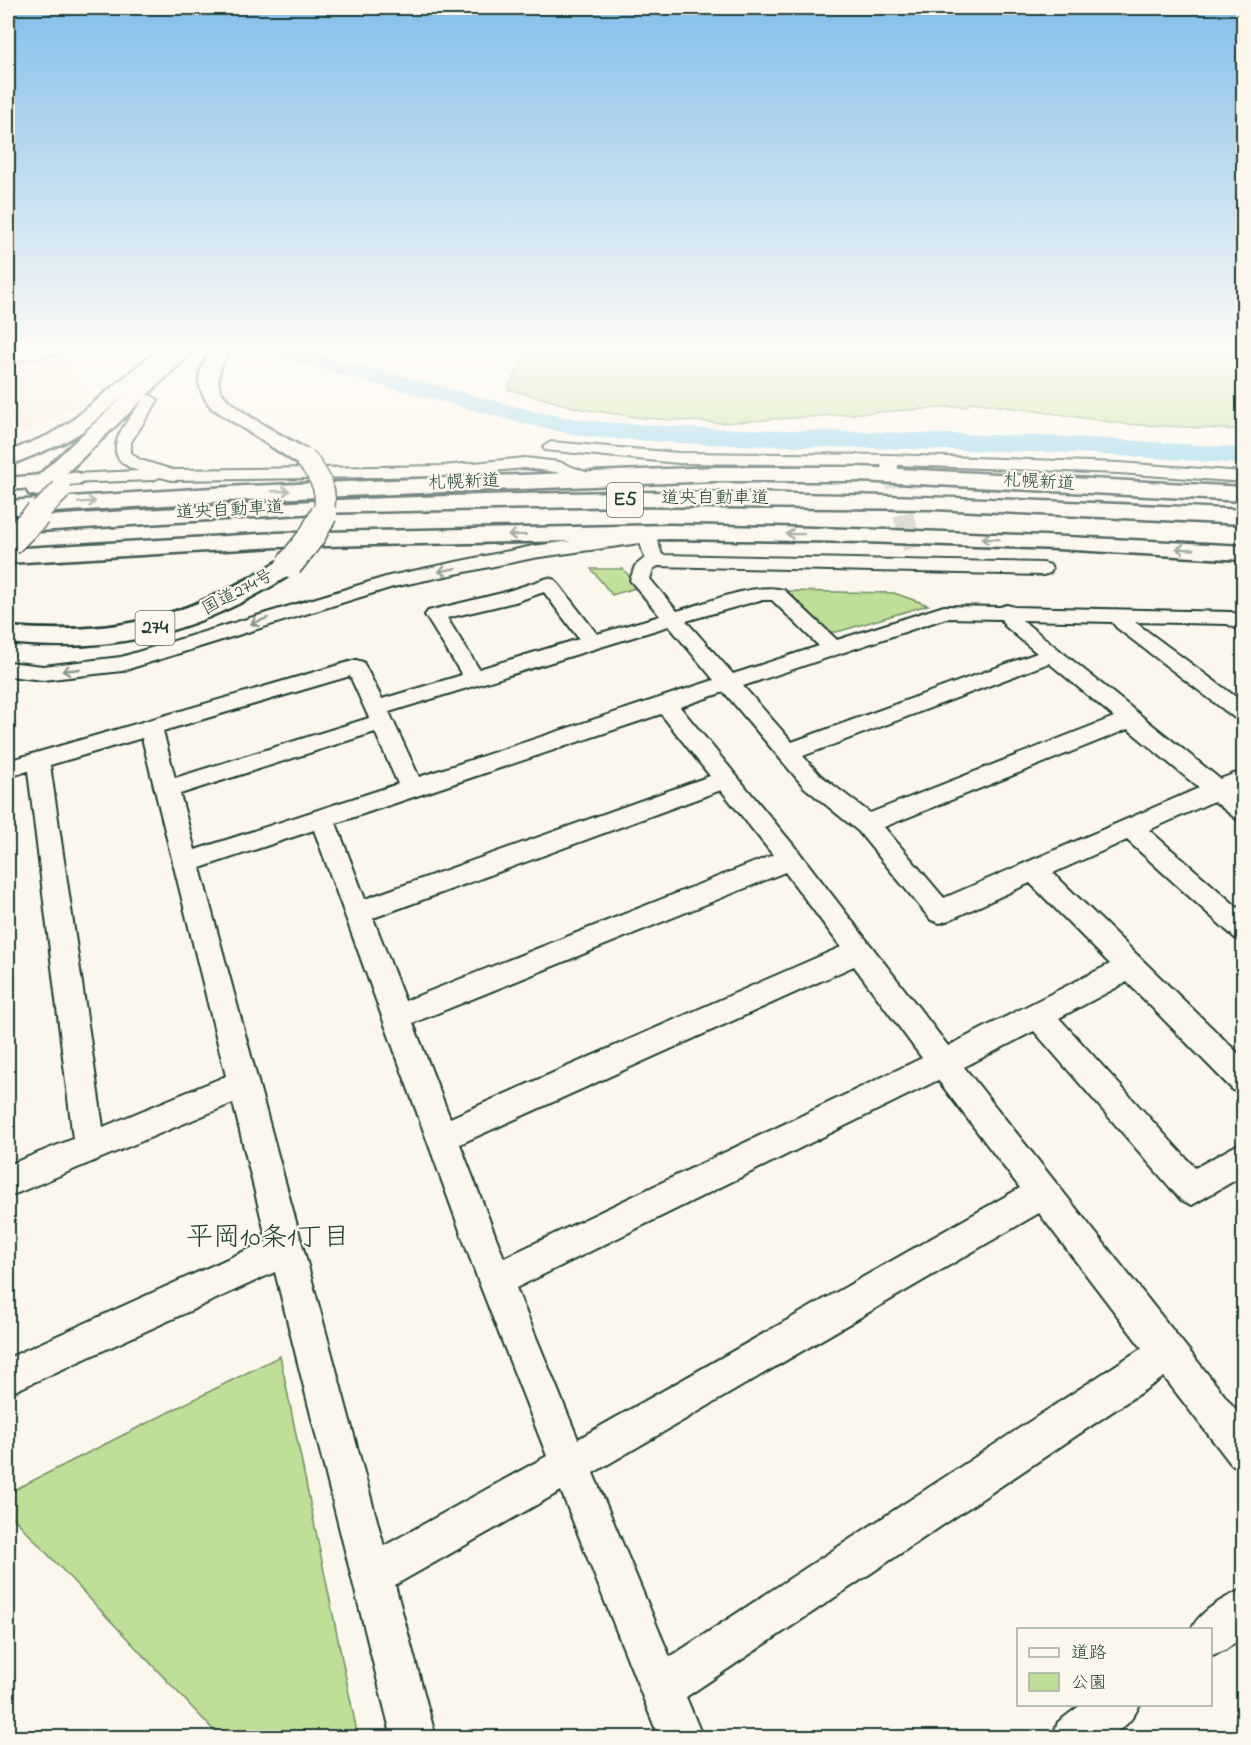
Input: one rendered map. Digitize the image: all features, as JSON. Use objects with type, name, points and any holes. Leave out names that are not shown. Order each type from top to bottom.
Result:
[{"type":"main road","points":[[8,460],[56,439],[74,428]]},
{"type":"main road","points":[[8,542],[54,485],[112,428]]},
{"type":"main road","points":[[8,518],[54,485],[118,428]]},
{"type":"main road","name":"国道274号","points":[[8,635],[68,640],[111,637],[167,625],[197,616],[222,604],[258,586],[289,565],[317,532],[324,515],[325,498],[321,479],[306,459],[283,442],[256,428]]},
{"type":"main road","name":"札幌新道","points":[[8,508],[233,493],[715,474],[859,474],[1244,494]]},
{"type":"main road","points":[[8,484],[54,485]]},
{"type":"main road","points":[[437,502],[726,485],[831,484],[1083,492],[1198,491]]},
{"type":"main road","name":"道央自動車道","points":[[8,526],[267,509],[437,502],[822,500],[1113,509],[1244,517]]},
{"type":"main road","name":"道央自動車道","points":[[8,542],[210,527],[431,517],[648,514],[817,514],[970,518],[1244,531]]},
{"type":"main road","points":[[8,556],[276,540],[670,532],[1001,539],[1244,553]]},
{"type":"street","points":[[132,428],[123,442],[123,454],[134,464],[172,475]]},
{"type":"street","points":[[551,447],[678,458],[890,466],[1119,468],[1244,477]]},
{"type":"street","points":[[54,485],[172,475],[443,471],[525,463],[559,467],[585,478]]},
{"type":"street","points":[[8,677],[122,664],[389,582],[533,552],[670,532]]},
{"type":"street","points":[[647,537],[655,560]]},
{"type":"street","points":[[1043,569],[914,556],[655,560],[644,566],[640,580],[812,782],[867,824],[940,912],[1244,778]]},
{"type":"street","points":[[475,679],[435,615],[508,598],[548,584],[592,642]]},
{"type":"street","points":[[166,789],[475,679],[592,642],[759,594],[777,594],[832,647]]},
{"type":"street","points":[[1007,611],[1012,622],[1244,812]]},
{"type":"street","points":[[186,863],[832,647],[944,612],[1007,611],[1239,621]]},
{"type":"street","points":[[1117,615],[1124,624],[1244,714]]},
{"type":"street","points":[[788,753],[1052,655]]},
{"type":"street","points":[[8,769],[356,667],[412,788]]},
{"type":"street","points":[[8,669],[43,672]]},
{"type":"street","points":[[665,704],[790,859],[943,1063],[1244,1451]]},
{"type":"street","points":[[867,824],[1130,719]]},
{"type":"street","points":[[150,726],[414,1737]]},
{"type":"street","points":[[38,760],[90,1148]]},
{"type":"street","points":[[357,913],[726,779]]},
{"type":"street","points":[[322,818],[495,1280],[681,1737]]},
{"type":"street","points":[[1131,828],[1244,930]]},
{"type":"street","points":[[396,1017],[790,859]]},
{"type":"street","points":[[1034,871],[1244,1080]]},
{"type":"street","points":[[441,1137],[860,951]]},
{"type":"street","points":[[495,1280],[943,1063],[1130,967]]},
{"type":"street","points":[[1038,1015],[1192,1189],[1244,1156]]},
{"type":"street","points":[[8,1181],[243,1084]]},
{"type":"street","points":[[372,1575],[571,1464],[1043,1193]]},
{"type":"street","points":[[8,1376],[287,1249]]},
{"type":"street","points":[[661,1688],[1167,1353]]},
{"type":"street","points":[[1212,1634],[1244,1610]]},
{"type":"street","points":[[1074,1737],[1115,1706]]},
{"type":"shaded area","points":[[8,428],[33,428],[8,440]]},
{"type":"green space","points":[[1212,428],[1243,428],[1243,430]]},
{"type":"green space","points":[[591,569],[623,569],[639,587],[612,595]]},
{"type":"green space","points":[[784,591],[894,593],[928,605],[837,632],[829,632]]},
{"type":"green space","points":[[280,1356],[358,1737],[220,1737],[8,1512],[8,1493]]},
{"type":"waterway","points":[[585,428],[699,436],[1077,445],[1244,456]]},
{"type":"tunnel","points":[[890,472],[903,515]]},
{"type":"tunnel","points":[[903,514],[913,548]]},
{"type":"district","name":"平岡10条1丁目","points":[[268,1238]]}]
